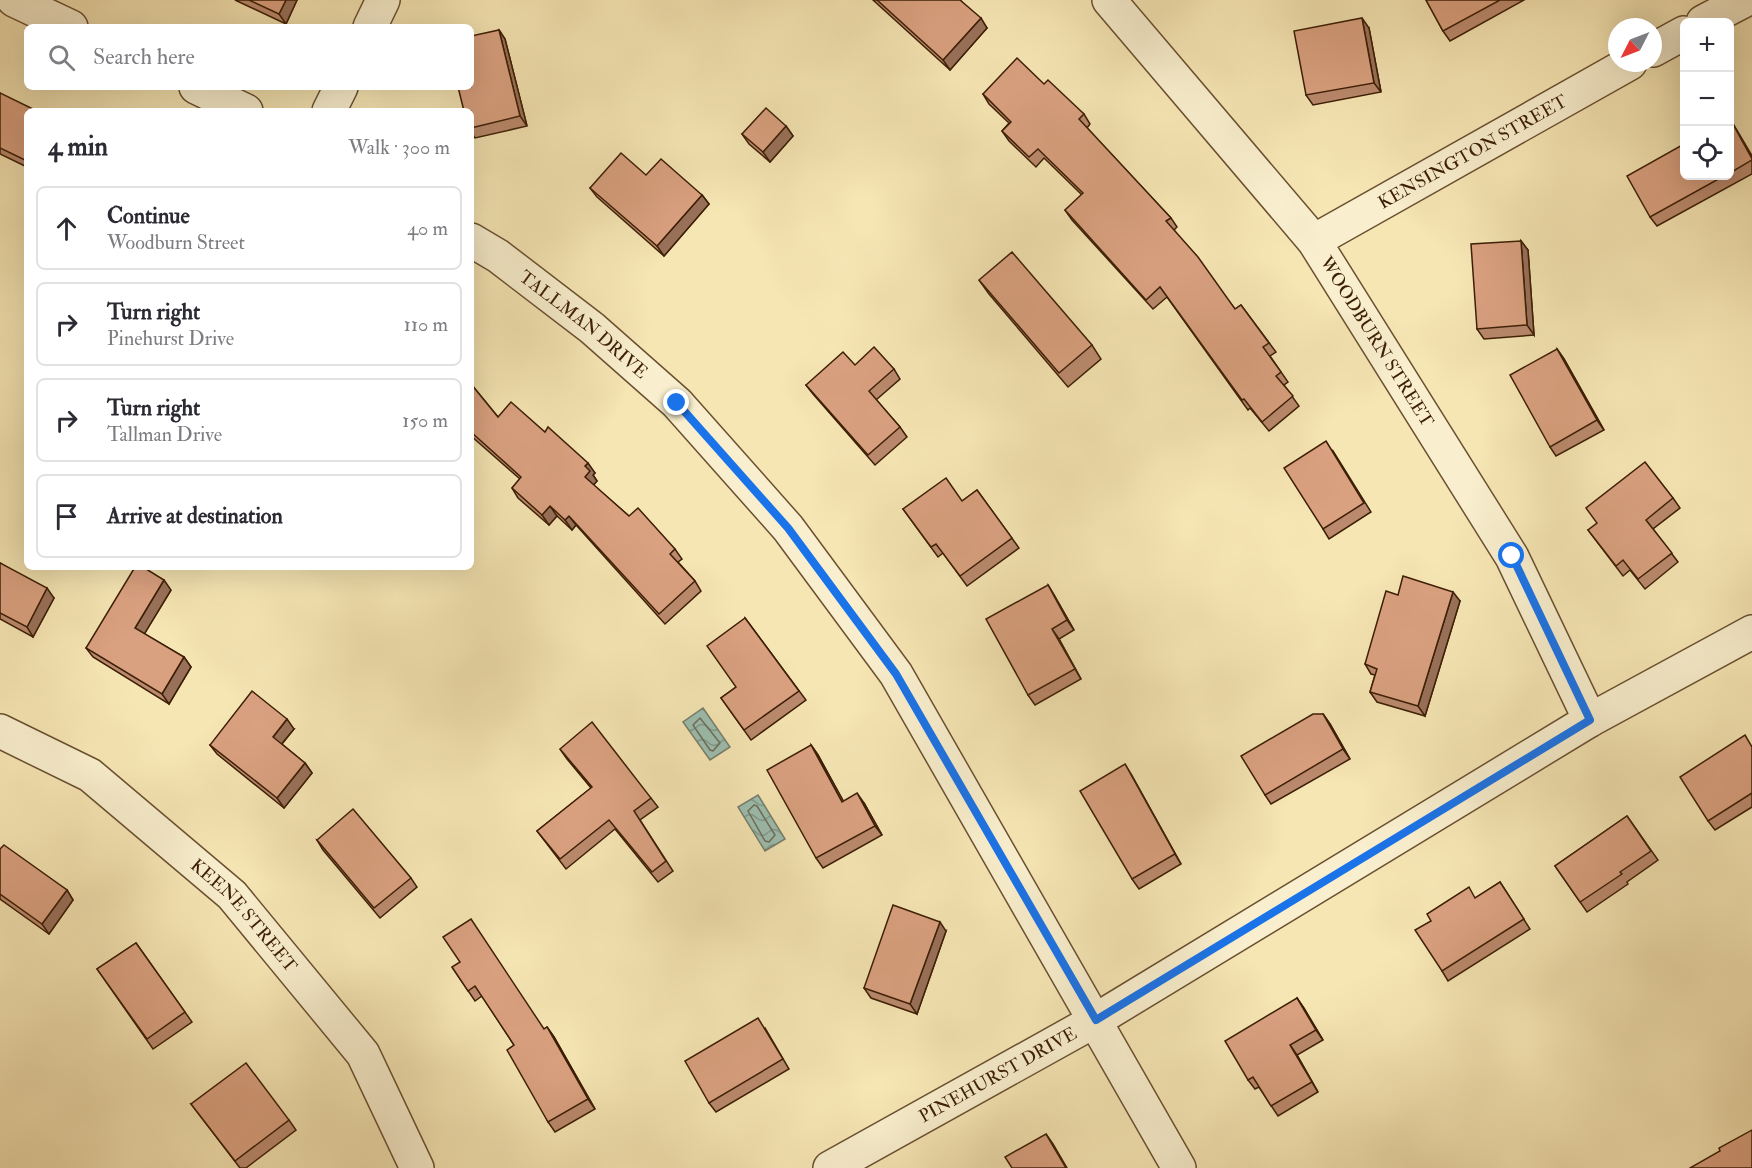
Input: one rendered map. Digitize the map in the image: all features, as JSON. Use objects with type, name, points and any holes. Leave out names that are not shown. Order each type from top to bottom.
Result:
[{"type":"street","points":[[14,0],[64,24]]},
{"type":"street","points":[[371,24],[383,0]]},
{"type":"street","name":"WOODBURN STREET","points":[[1109,0],[1314,241],[1512,556],[1590,720]]},
{"type":"street","points":[[1711,18],[1745,0]]},
{"type":"street","points":[[1662,45],[1680,35]]},
{"type":"street","name":"KENSINGTON STREET","points":[[1314,241],[1614,72]]},
{"type":"street","points":[[202,90],[240,108]]},
{"type":"street","points":[[330,108],[340,90]]},
{"type":"street","name":"TALLMAN DRIVE","points":[[474,242],[498,256],[592,328],[677,403],[788,528],[896,674],[1179,1168]]},
{"type":"street","name":"PINEHURST DRIVE","points":[[830,1168],[1096,1020],[1590,720],[1752,632]]},
{"type":"street","name":"KEENE STREET","points":[[0,730],[90,775],[231,895],[363,1054],[417,1168]]},
{"type":"water","points":[[703,708],[730,747],[710,760],[683,722]]},
{"type":"water","points":[[758,795],[785,839],[765,851],[738,807]]},
{"type":"building","points":[[249,0],[286,0],[279,14]]},
{"type":"building","points":[[877,0],[960,0],[981,18],[943,60]]},
{"type":"building","points":[[1426,0],[1500,0],[1443,31]]},
{"type":"building","points":[[1362,18],[1374,83],[1306,95],[1294,31]]},
{"type":"building","points":[[499,30],[520,116],[474,127],[474,108],[463,108],[459,90],[474,90],[474,35]]},
{"type":"building","points":[[1017,58],[1044,84],[1048,80],[1084,114],[1079,119],[1171,218],[1166,221],[1198,257],[1235,309],[1241,305],[1269,343],[1263,347],[1281,372],[1276,376],[1293,396],[1262,422],[1244,399],[1242,400],[1160,287],[1146,300],[1065,210],[1083,193],[1038,149],[1029,157],[1002,131],[1011,122],[983,94]]},
{"type":"building","points":[[0,93],[31,108],[24,108],[24,160],[0,148]]},
{"type":"building","points":[[766,108],[786,126],[763,152],[742,134]]},
{"type":"building","points":[[1734,126],[1752,159],[1734,171]]},
{"type":"building","points":[[1680,146],[1680,180],[1717,180],[1650,217],[1627,176]]},
{"type":"building","points":[[621,153],[646,175],[661,159],[702,195],[657,246],[590,188]]},
{"type":"building","points":[[1521,241],[1527,325],[1477,329],[1471,244]]},
{"type":"building","points":[[1012,252],[1092,345],[1059,373],[979,280]]},
{"type":"building","points":[[874,347],[894,369],[869,391],[900,427],[868,455],[806,385],[843,352],[855,365]]},
{"type":"building","points":[[1557,349],[1597,420],[1550,447],[1510,375]]},
{"type":"building","points":[[474,388],[498,417],[511,402],[545,432],[548,427],[588,463],[585,466],[590,471],[585,477],[629,516],[638,508],[675,549],[670,554],[695,581],[659,614],[569,516],[565,520],[550,506],[542,515],[512,488],[521,477],[474,435]]},
{"type":"building","points":[[1326,441],[1364,503],[1323,529],[1284,468]]},
{"type":"building","points":[[1645,462],[1673,498],[1646,520],[1672,553],[1638,579],[1623,560],[1616,566],[1588,530],[1597,523],[1586,508]]},
{"type":"building","points":[[946,478],[962,501],[977,490],[1012,538],[960,576],[936,544],[931,547],[903,509]]},
{"type":"building","points":[[0,563],[47,588],[27,627],[0,613]]},
{"type":"building","points":[[133,570],[148,570],[164,580],[135,628],[184,657],[162,694],[86,648]]},
{"type":"building","points":[[1403,576],[1453,592],[1418,706],[1370,692],[1377,669],[1365,664],[1386,591],[1398,595]]},
{"type":"building","points":[[1048,585],[1067,620],[1052,629],[1075,669],[1028,695],[986,619]]},
{"type":"building","points":[[745,618],[799,691],[744,730],[721,698],[736,687],[707,646]]},
{"type":"building","points":[[252,691],[287,719],[273,737],[305,763],[277,798],[210,745]]},
{"type":"building","points":[[1313,714],[1323,714],[1343,749],[1265,795],[1241,756]]},
{"type":"building","points":[[592,722],[651,798],[634,811],[666,861],[652,872],[609,820],[560,859],[537,831],[592,787],[560,749]]},
{"type":"building","points":[[1745,735],[1752,747],[1752,793],[1708,821],[1680,777]]},
{"type":"building","points":[[811,745],[842,802],[857,793],[875,826],[816,858],[767,770]]},
{"type":"building","points":[[1125,764],[1175,854],[1132,879],[1080,791]]},
{"type":"building","points":[[353,809],[411,878],[374,908],[317,840]]},
{"type":"building","points":[[1627,816],[1651,851],[1580,902],[1555,866]]},
{"type":"building","points":[[4,845],[67,890],[42,924],[0,894],[0,849]]},
{"type":"building","points":[[1500,882],[1524,919],[1442,971],[1415,930],[1431,921],[1427,914],[1469,887],[1475,898]]},
{"type":"building","points":[[893,905],[940,922],[910,1004],[864,988]]},
{"type":"building","points":[[471,919],[544,1029],[547,1027],[588,1099],[548,1122],[507,1050],[514,1045],[475,986],[468,991],[452,967],[460,962],[443,937]]},
{"type":"building","points":[[136,943],[185,1012],[147,1039],[97,969]]},
{"type":"building","points":[[1297,998],[1316,1030],[1290,1045],[1312,1082],[1271,1106],[1253,1077],[1248,1080],[1225,1041]]},
{"type":"building","points":[[758,1018],[783,1059],[709,1103],[685,1061]]},
{"type":"building","points":[[246,1063],[289,1120],[235,1161],[191,1104]]},
{"type":"building","points":[[1752,1130],[1752,1168],[1690,1168],[1720,1151],[1719,1148]]},
{"type":"building","points":[[1046,1134],[1066,1168],[1012,1168],[1005,1157]]},
{"type":"route","points":[[677,403],[788,528],[896,674],[1096,1020],[1590,720],[1512,556]]}]
